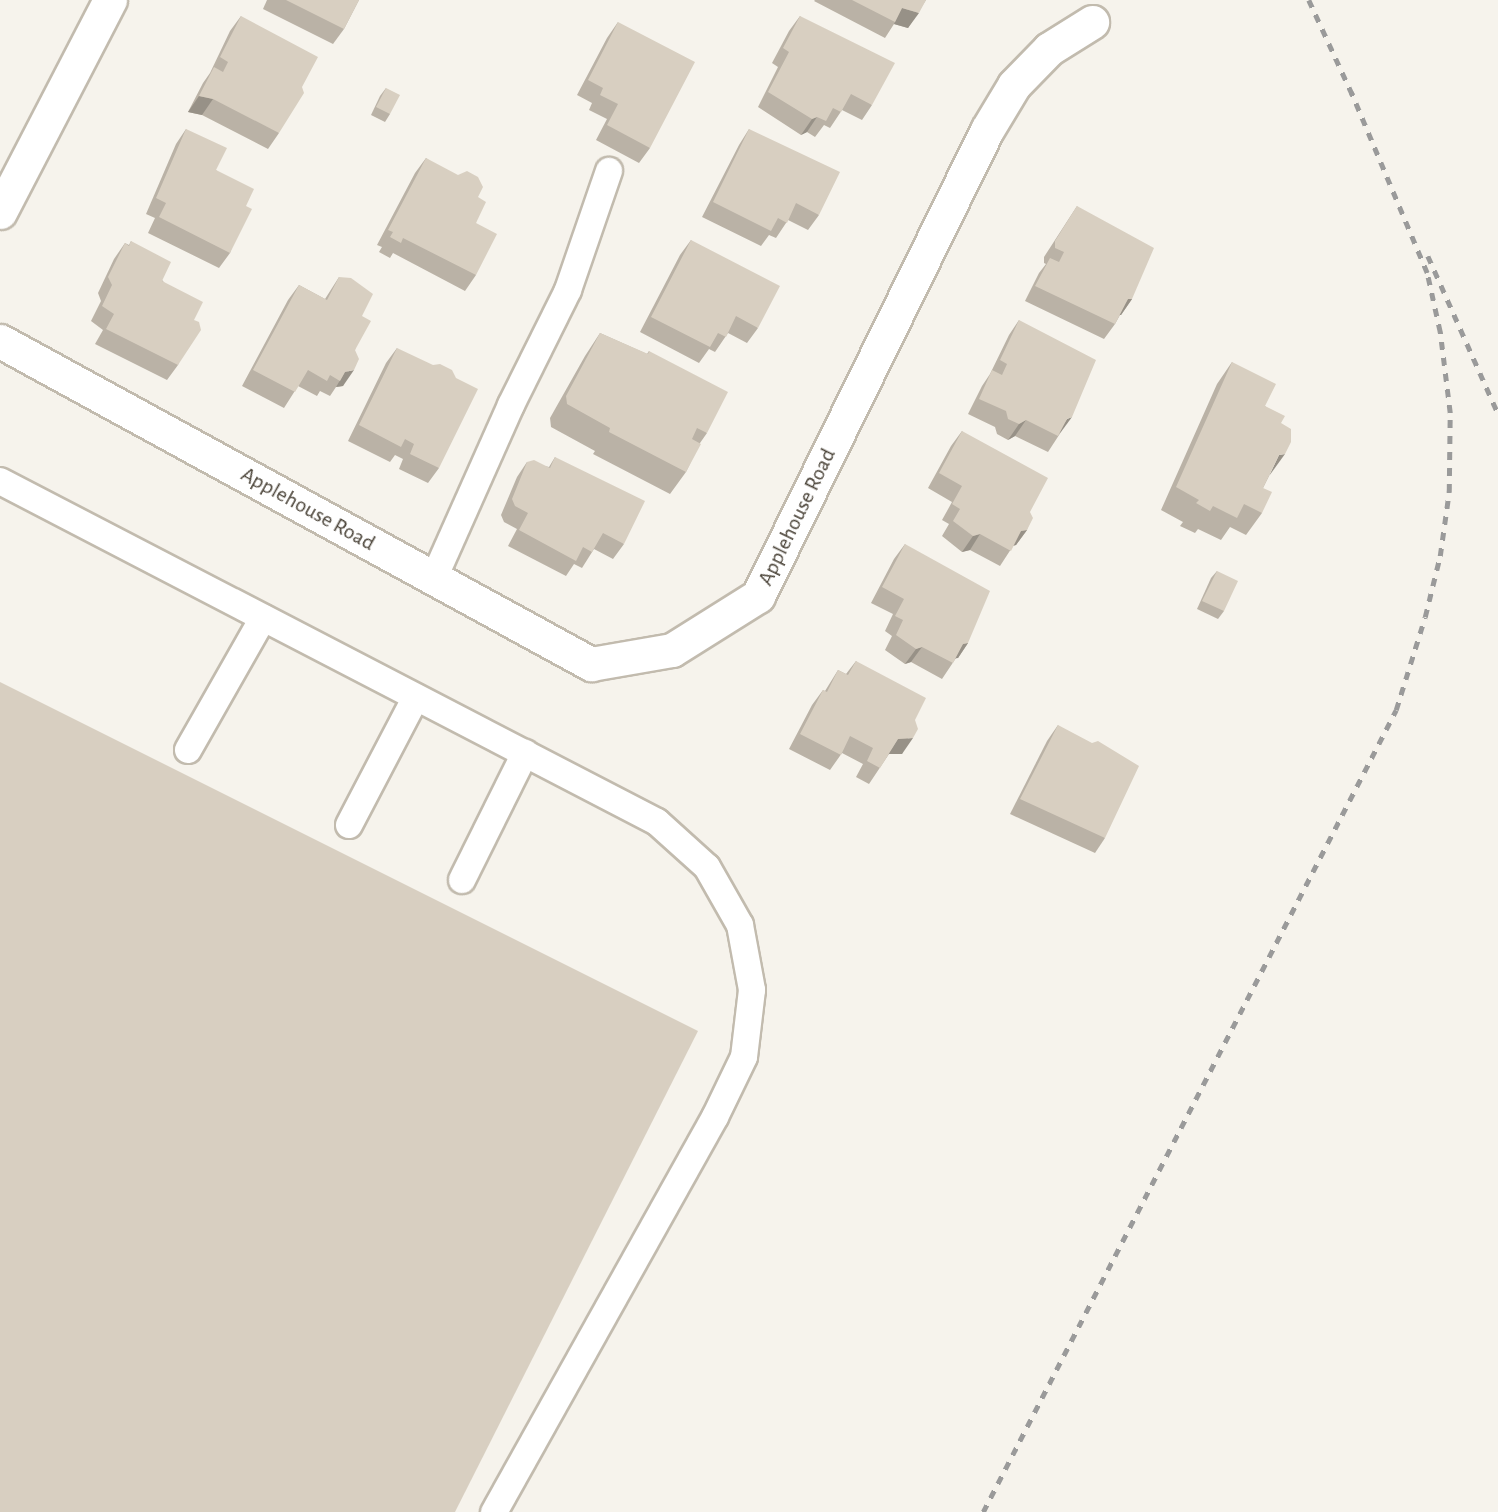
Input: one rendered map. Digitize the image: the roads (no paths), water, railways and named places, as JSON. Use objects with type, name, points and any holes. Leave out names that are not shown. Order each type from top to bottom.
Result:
[{"type":"street","points":[[0,212],[110,0]]},
{"type":"street","name":"Applehouse Road","points":[[0,342],[591,664],[672,650],[758,596],[987,130],[1014,85],[1049,49],[1092,22]]},
{"type":"lane","points":[[434,578],[511,405],[568,290],[609,171]]},
{"type":"lane","points":[[0,481],[657,822],[707,867],[740,925],[752,990],[744,1057],[715,1117],[494,1512]]},
{"type":"lane","points":[[188,750],[263,618]]},
{"type":"lane","points":[[349,825],[416,697]]},
{"type":"lane","points":[[462,880],[525,753]]},
{"type":"railway","points":[[1309,0],[1354,98]]},
{"type":"railway","points":[[983,1512],[1396,710],[1425,617],[1440,556],[1449,492],[1450,413],[1440,332],[1427,273],[1351,92]]},
{"type":"railway","points":[[1428,256],[1498,413]]}]
